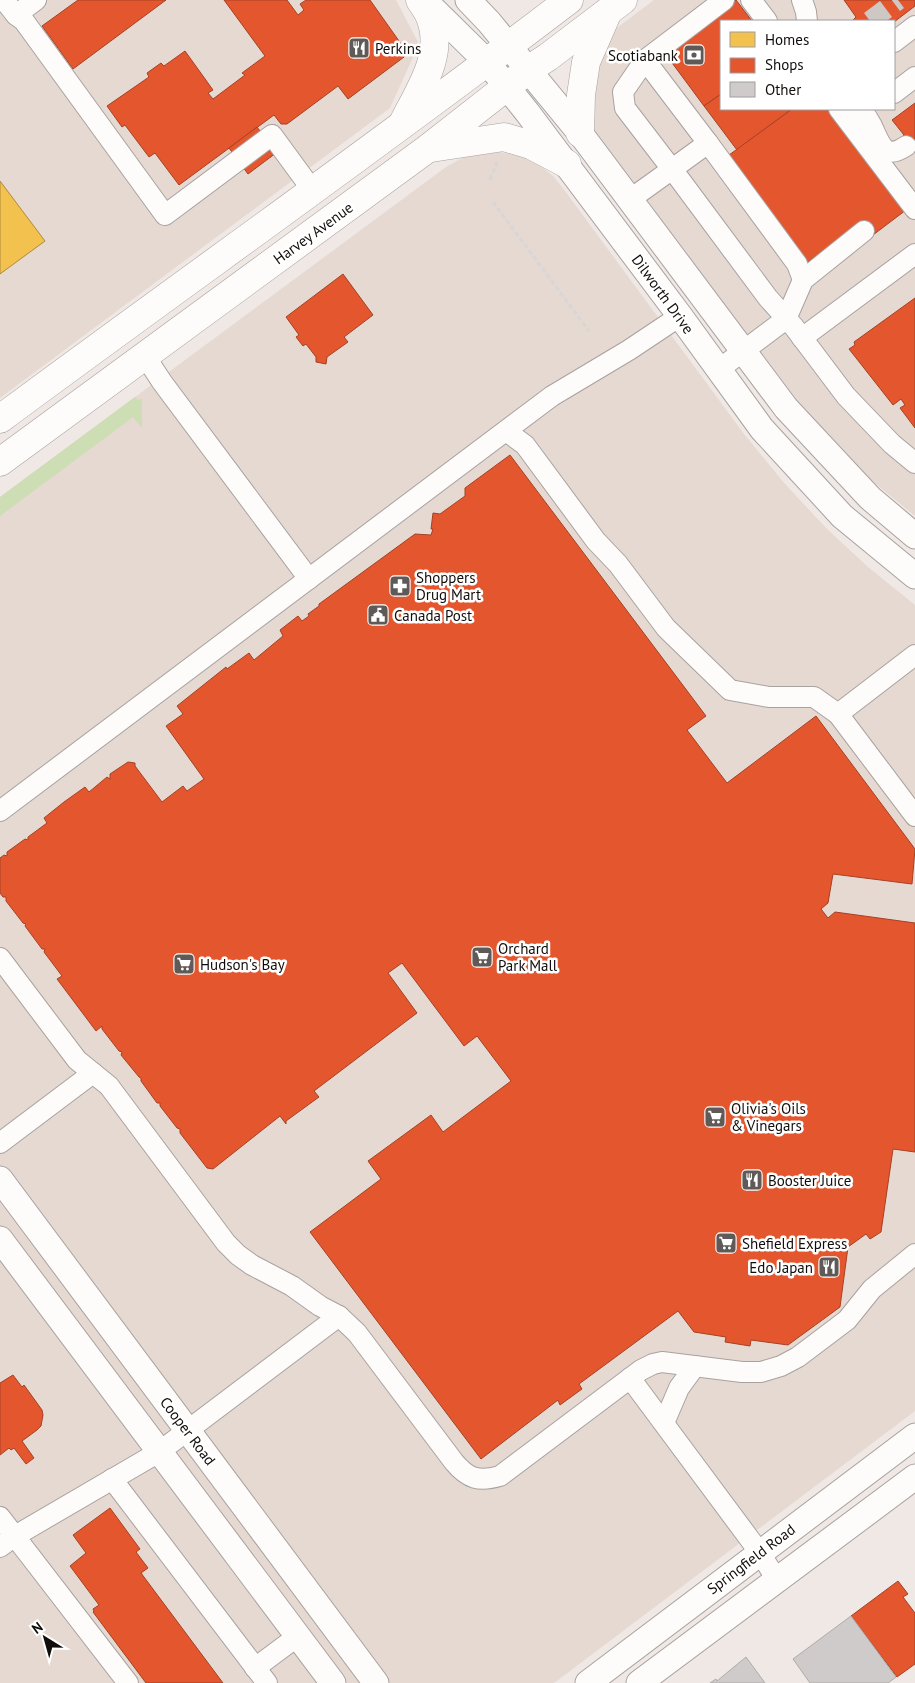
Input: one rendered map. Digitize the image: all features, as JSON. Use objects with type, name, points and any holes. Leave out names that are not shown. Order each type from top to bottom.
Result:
[{"type":"highway","points":[[400,128],[432,64],[435,37],[430,17],[420,0]]},
{"type":"highway","points":[[0,419],[154,304],[400,128],[569,0]]},
{"type":"highway","points":[[580,133],[581,95],[586,62],[615,6]]},
{"type":"highway","name":"Harvey Avenue","points":[[0,462],[427,149],[528,70],[615,6]]},
{"type":"highway","points":[[427,149],[504,137],[531,145],[567,164]]},
{"type":"highway","points":[[145,356],[154,304]]},
{"type":"main road","name":"Dilworth Drive","points":[[424,0],[487,62],[507,87],[567,164],[762,429],[842,516],[915,576]]},
{"type":"main road","name":"Dilworth Drive","points":[[468,0],[489,22],[580,133],[786,408],[870,498],[915,536]]},
{"type":"main road","name":"Cooper Road","points":[[0,1179],[376,1683]]},
{"type":"main road","points":[[0,1239],[333,1683]]},
{"type":"main road","name":"Springfield Road","points":[[588,1683],[915,1436]]},
{"type":"main road","points":[[639,1683],[915,1477]]},
{"type":"lane","points":[[10,8],[36,0]]},
{"type":"lane","points":[[724,0],[645,60],[623,92],[625,108],[768,298],[802,338],[846,396],[892,444],[915,463]]},
{"type":"lane","points":[[751,0],[766,20]]},
{"type":"lane","points":[[802,0],[807,20]]},
{"type":"lane","points":[[10,8],[24,21],[165,215],[272,136],[313,191]]},
{"type":"lane","points":[[895,41],[915,26]]},
{"type":"lane","points":[[645,60],[797,264],[803,280]]},
{"type":"lane","points":[[895,92],[915,77]]},
{"type":"lane","points":[[840,110],[915,210]]},
{"type":"lane","points":[[866,110],[884,150],[891,153],[899,151],[906,146]]},
{"type":"lane","points":[[630,200],[708,143]]},
{"type":"lane","points":[[718,370],[786,319],[803,280],[864,231]]},
{"type":"lane","points":[[802,338],[915,254]]},
{"type":"lane","points":[[0,811],[560,391],[630,350],[680,316]]},
{"type":"lane","points":[[145,356],[162,382],[309,579]]},
{"type":"lane","points":[[506,431],[525,445],[596,541],[618,564],[666,628],[730,690],[769,697],[814,697],[838,714],[915,816]]},
{"type":"lane","points":[[838,714],[915,656]]},
{"type":"lane","points":[[0,958],[77,1060],[109,1086],[226,1243],[252,1265],[292,1286],[315,1303],[339,1316],[357,1333],[454,1462],[466,1475],[474,1478],[483,1479],[500,1476],[630,1378],[653,1364],[672,1363],[751,1372],[772,1369],[790,1362],[847,1320],[877,1284],[915,1254]]},
{"type":"lane","points":[[0,1143],[93,1073]]},
{"type":"lane","points":[[7,1541],[159,1452],[339,1316]]},
{"type":"lane","points":[[664,1423],[679,1388],[695,1366]]},
{"type":"lane","points":[[630,1378],[760,1552],[777,1580]]},
{"type":"lane","points":[[112,1479],[261,1675],[298,1636]]},
{"type":"lane","points":[[0,1517],[7,1541],[128,1683]]},
{"type":"path","points":[[490,180],[498,157]]},
{"type":"path","points":[[492,202],[589,331]]},
{"type":"shaded area","points":[[0,0],[396,0],[419,44],[390,108],[0,398]]},
{"type":"shaded area","points":[[654,0],[915,0],[915,516],[842,456],[747,341],[586,124],[590,65],[614,30]]},
{"type":"shaded area","points":[[500,152],[523,157],[539,165],[553,176],[744,434],[785,484],[827,529],[868,567],[915,605],[915,1411],[554,1683],[0,1683],[0,497],[446,167],[464,157]]},
{"type":"green space","points":[[135,397],[138,400],[142,399],[142,428],[133,417],[0,516],[0,497]]},
{"type":"building: Homes","points":[[0,181],[45,241],[0,274]]},
{"type":"building: Shops","points":[[78,0],[166,0],[73,69],[42,26]]},
{"type":"building: Shops","points":[[224,0],[287,0],[298,15],[304,10],[300,4],[306,0],[370,0],[404,48],[404,57],[348,99],[338,86],[287,124],[281,124],[274,115],[179,185],[155,153],[149,157],[125,125],[122,127],[107,106],[149,77],[147,73],[161,63],[164,66],[185,51],[213,90],[208,93],[213,99],[245,75],[242,73],[265,56]]},
{"type":"building: Shops","name":"Scotiabank","points":[[735,0],[751,20],[720,20],[720,95],[704,106],[664,52]]},
{"type":"building: Shops","points":[[844,0],[915,0],[915,6],[895,21],[853,20],[856,17]]},
{"type":"building: Shops","points":[[720,95],[720,110],[791,110],[737,150],[704,106]]},
{"type":"building: Shops","points":[[915,103],[915,150],[900,139],[904,135],[892,120]]},
{"type":"building: Shops","points":[[791,110],[831,110],[906,210],[869,238],[859,224],[805,264],[725,158]]},
{"type":"building: Shops","points":[[257,127],[276,153],[248,174],[229,148]]},
{"type":"building: Shops","points":[[343,274],[373,315],[344,337],[348,342],[327,357],[326,364],[316,362],[316,357],[306,344],[303,346],[296,337],[299,335],[286,317]]},
{"type":"building: Shops","points":[[915,298],[915,428],[900,408],[905,405],[901,399],[893,405],[849,349],[855,345],[854,342]]},
{"type":"building: Shops","name":"Orchard Park Mall","points":[[510,455],[706,716],[687,730],[727,783],[816,716],[915,849],[912,884],[833,874],[828,903],[821,909],[828,918],[835,912],[915,923],[915,1152],[893,1149],[881,1232],[870,1239],[866,1234],[848,1247],[840,1307],[788,1345],[751,1340],[750,1346],[725,1342],[726,1337],[694,1332],[678,1311],[579,1384],[582,1389],[560,1405],[558,1400],[481,1459],[310,1232],[381,1179],[368,1161],[431,1115],[443,1132],[511,1081],[477,1036],[464,1046],[402,963],[388,973],[417,1013],[314,1091],[319,1097],[286,1121],[286,1124],[280,1116],[213,1169],[207,1168],[180,1133],[180,1129],[177,1128],[160,1106],[160,1103],[157,1103],[141,1081],[141,1078],[121,1055],[122,1052],[119,1051],[102,1029],[102,1026],[96,1031],[57,979],[62,976],[44,952],[45,949],[42,949],[25,926],[26,924],[23,923],[6,901],[6,897],[3,897],[0,893],[0,858],[4,855],[7,856],[7,852],[25,839],[28,840],[28,837],[47,823],[44,818],[64,802],[85,787],[89,792],[107,777],[110,779],[110,774],[128,762],[135,763],[135,766],[162,802],[183,786],[187,791],[204,779],[166,726],[183,714],[177,706],[226,667],[227,669],[249,653],[254,660],[283,636],[280,630],[298,616],[302,621],[319,604],[415,534],[431,535],[433,513],[440,514],[465,496],[465,488]]},
{"type":"building: Shops","points":[[13,1375],[22,1387],[24,1385],[42,1410],[43,1415],[41,1426],[22,1441],[34,1458],[26,1464],[14,1448],[11,1450],[9,1448],[0,1455],[0,1383]]},
{"type":"building: Shops","points":[[110,1508],[140,1549],[136,1552],[148,1568],[141,1573],[223,1683],[146,1683],[93,1612],[93,1609],[99,1605],[70,1566],[86,1553],[73,1535]]},
{"type":"building: Shops","points":[[898,1581],[908,1594],[903,1597],[915,1613],[915,1664],[897,1677],[851,1616]]},
{"type":"building: Other","points":[[851,1616],[896,1677],[888,1683],[810,1683],[793,1659]]},
{"type":"building: Other","points":[[746,1657],[765,1683],[710,1683],[716,1679],[717,1681]]},
{"type":"tunnel","points":[[871,20],[898,0]]},
{"type":"place","name":"Perkins","points":[[359,48]]},
{"type":"place","name":"Scotiabank","points":[[694,55]]},
{"type":"place","name":"Shoppers Drug Mart","points":[[400,586]]},
{"type":"place","name":"Canada Post","points":[[378,615]]},
{"type":"place","name":"Orchard Park Mall","points":[[482,957]]},
{"type":"place","name":"Hudson's Bay","points":[[184,964]]},
{"type":"place","name":"Olivia's Oils & Vinegars","points":[[715,1117]]},
{"type":"place","name":"Booster Juice","points":[[752,1180]]},
{"type":"place","name":"Shefield Express","points":[[726,1243]]},
{"type":"place","name":"Edo Japan","points":[[829,1267]]}]
